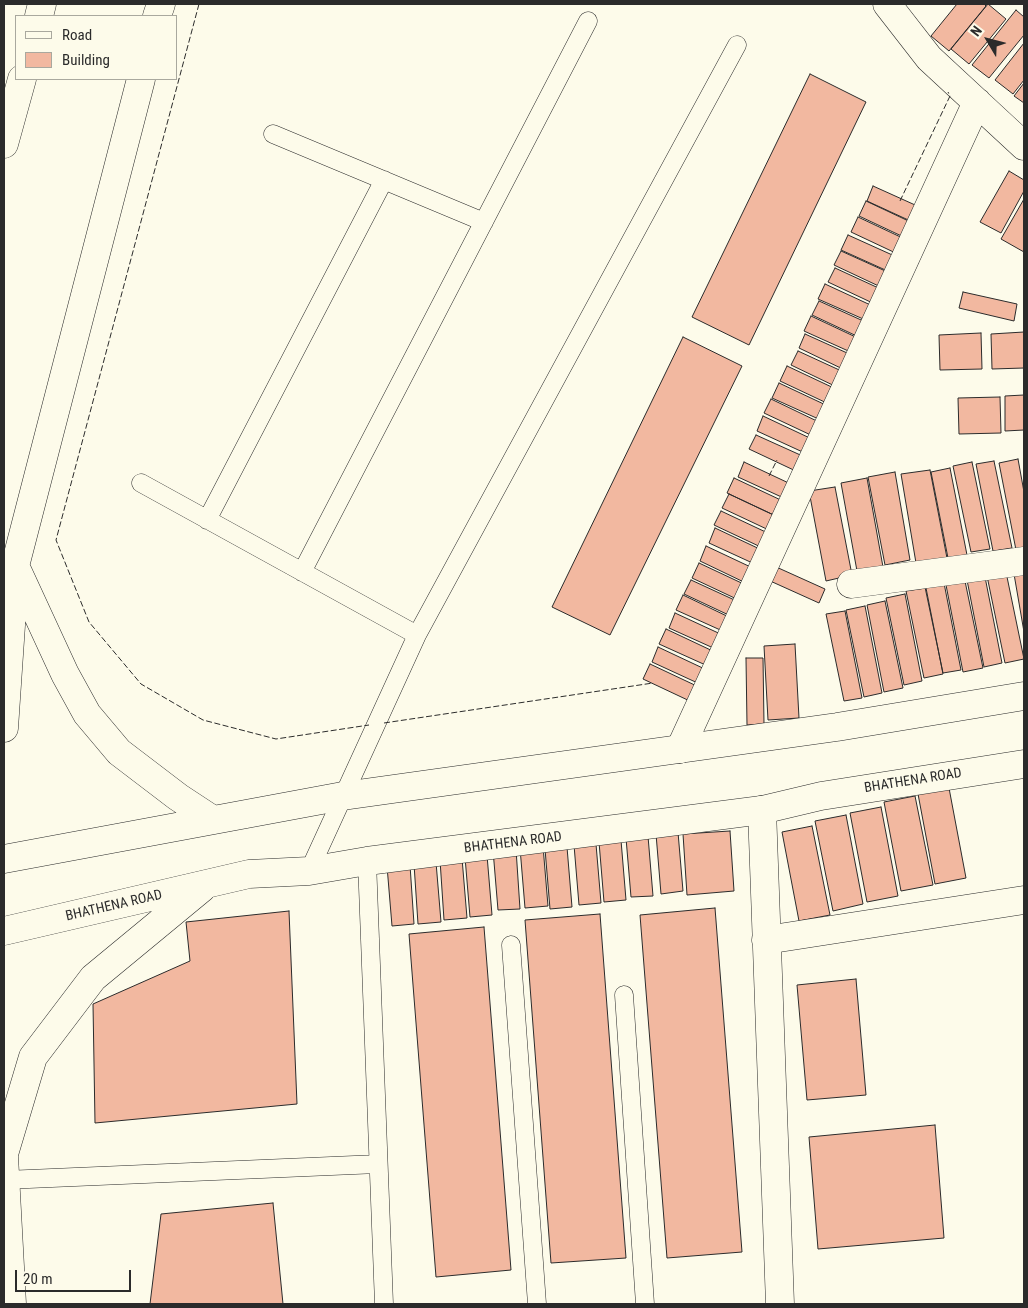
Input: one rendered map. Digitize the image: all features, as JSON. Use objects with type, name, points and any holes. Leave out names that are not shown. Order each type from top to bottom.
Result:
[{"type":"main road","points":[[887,4],[929,58],[1024,146]]},
{"type":"main road","points":[[4,144],[22,80]]},
{"type":"main road","points":[[4,728],[15,566],[141,80]]},
{"type":"main road","points":[[680,749],[977,102]]},
{"type":"main road","points":[[851,584],[1024,561]]},
{"type":"main road","points":[[15,566],[65,674],[87,714],[119,752],[178,797],[213,820]]},
{"type":"main road","points":[[4,859],[343,796],[837,727],[1024,696]]},
{"type":"main road","name":"BHATHENA ROAD","points":[[4,931],[249,874],[309,871],[762,810],[821,796],[1024,764]]},
{"type":"main road","points":[[762,810],[780,1304]]},
{"type":"main road","points":[[12,1304],[4,1163],[32,1057],[92,978],[207,884]]},
{"type":"main road","points":[[766,940],[1024,900]]},
{"type":"lane","points":[[302,572],[588,20]]},
{"type":"lane","points":[[309,871],[417,635],[737,45]]},
{"type":"lane","points":[[273,134],[484,222]]},
{"type":"lane","points":[[207,520],[384,180]]},
{"type":"lane","points":[[141,483],[417,635]]},
{"type":"lane","points":[[367,862],[384,1304]]},
{"type":"lane","points":[[512,945],[537,1304]]},
{"type":"lane","points":[[624,995],[645,1304]]},
{"type":"lane","points":[[4,1163],[378,1164]]},
{"type":"building","points":[[957,4],[984,4],[986,6],[949,51],[931,36]]},
{"type":"building","points":[[988,4],[1006,19],[969,64],[951,49]]},
{"type":"building","points":[[1016,10],[1024,17],[1024,35],[989,78],[972,65]]},
{"type":"building","points":[[1024,43],[1024,80],[1013,94],[995,80]]},
{"type":"building","points":[[810,74],[866,102],[749,345],[692,317]]},
{"type":"building","points":[[1024,83],[1024,103],[1014,96]]},
{"type":"building","points":[[1009,171],[1024,180],[1024,191],[1001,233],[980,222]]},
{"type":"building","points":[[873,186],[924,209],[917,224],[867,201]]},
{"type":"building","points":[[1024,199],[1024,252],[1001,239]]},
{"type":"building","points":[[866,201],[917,225],[910,240],[859,216]]},
{"type":"building","points":[[858,217],[909,241],[902,256],[851,232]]},
{"type":"building","points":[[848,235],[899,258],[892,273],[841,250]]},
{"type":"building","points":[[841,251],[892,274],[885,289],[834,265]]},
{"type":"building","points":[[835,268],[885,291],[879,306],[828,282]]},
{"type":"building","points":[[825,284],[877,308],[870,322],[818,299]]},
{"type":"building","points":[[963,292],[1017,304],[1014,321],[959,308]]},
{"type":"building","points":[[819,301],[870,324],[863,339],[812,315]]},
{"type":"building","points":[[811,316],[862,340],[855,354],[804,331]]},
{"type":"building","points":[[1024,332],[1024,368],[992,369],[991,334]]},
{"type":"building","points":[[981,333],[982,369],[940,370],[939,335]]},
{"type":"building","points":[[805,334],[856,357],[849,372],[799,348]]},
{"type":"building","points":[[683,337],[742,366],[610,635],[552,607]]},
{"type":"building","points":[[798,351],[848,374],[841,389],[791,365]]},
{"type":"building","points":[[787,366],[838,390],[831,405],[780,381]]},
{"type":"building","points":[[779,383],[830,407],[823,421],[772,398]]},
{"type":"building","points":[[1024,395],[1024,430],[1005,431],[1005,396]]},
{"type":"building","points":[[1000,397],[1001,433],[959,434],[958,398]]},
{"type":"building","points":[[771,399],[821,423],[815,437],[764,413]]},
{"type":"building","points":[[763,416],[814,440],[807,454],[757,431]]},
{"type":"building","points":[[756,435],[807,458],[800,473],[749,449]]},
{"type":"building","points":[[1018,459],[1024,492],[1024,548],[1016,550],[999,463]]},
{"type":"building","points":[[994,461],[1012,548],[993,551],[976,464]]},
{"type":"building","points":[[744,462],[795,486],[788,500],[738,477]]},
{"type":"building","points":[[972,462],[990,549],[971,552],[953,466]]},
{"type":"building","points":[[950,468],[967,555],[948,558],[931,472]]},
{"type":"building","points":[[930,470],[947,558],[916,563],[901,474]]},
{"type":"building","points":[[895,472],[910,560],[885,565],[868,477]]},
{"type":"building","points":[[734,478],[785,502],[778,517],[727,493]]},
{"type":"building","points":[[867,478],[883,567],[857,571],[841,483]]},
{"type":"building","points":[[835,487],[852,575],[826,581],[809,491]]},
{"type":"building","points":[[729,494],[780,518],[773,532],[722,508]]},
{"type":"building","points":[[721,511],[772,535],[765,549],[714,525]]},
{"type":"building","points":[[715,528],[766,552],[759,566],[709,543]]},
{"type":"building","points":[[706,546],[757,570],[750,585],[700,561]]},
{"type":"building","points":[[699,563],[750,587],[743,602],[692,578]]},
{"type":"building","points":[[774,566],[825,589],[819,603],[768,580]]},
{"type":"building","points":[[1006,572],[1024,659],[1005,663],[987,576]]},
{"type":"building","points":[[1024,572],[1024,632],[1014,574]]},
{"type":"building","points":[[985,577],[1002,663],[984,667],[967,580]]},
{"type":"building","points":[[691,580],[741,603],[735,618],[684,594]]},
{"type":"building","points":[[965,581],[983,668],[963,672],[946,585]]},
{"type":"building","points":[[944,583],[961,670],[943,673],[925,587]]},
{"type":"building","points":[[926,588],[943,674],[924,678],[906,591]]},
{"type":"building","points":[[905,594],[922,681],[904,685],[886,598]]},
{"type":"building","points":[[683,595],[733,619],[727,633],[676,610]]},
{"type":"building","points":[[885,601],[903,688],[884,692],[867,605]]},
{"type":"building","points":[[865,606],[882,693],[864,697],[846,610]]},
{"type":"building","points":[[845,611],[862,698],[844,701],[826,614]]},
{"type":"building","points":[[675,613],[727,637],[720,651],[669,628]]},
{"type":"building","points":[[666,629],[717,653],[710,667],[659,644]]},
{"type":"building","points":[[795,644],[799,718],[768,720],[764,646]]},
{"type":"building","points":[[658,647],[709,671],[702,685],[652,662]]},
{"type":"building","points":[[746,658],[763,658],[764,724],[747,725]]},
{"type":"building","points":[[650,664],[701,688],[694,703],[643,679]]},
{"type":"building","points":[[949,788],[966,878],[935,884],[918,794]]},
{"type":"building","points":[[915,796],[933,885],[901,891],[884,802]]},
{"type":"building","points":[[881,807],[898,896],[867,902],[850,813]]},
{"type":"building","points":[[846,815],[863,904],[833,911],[815,821]]},
{"type":"building","points":[[812,826],[830,915],[799,921],[782,832]]},
{"type":"building","points":[[730,831],[734,891],[687,895],[683,834]]},
{"type":"building","points":[[678,832],[683,891],[661,894],[656,834]]},
{"type":"building","points":[[648,836],[653,896],[631,897],[626,838]]},
{"type":"building","points":[[621,840],[626,900],[604,902],[599,842]]},
{"type":"building","points":[[596,844],[601,903],[579,905],[574,845]]},
{"type":"building","points":[[543,846],[548,906],[525,908],[520,848]]},
{"type":"building","points":[[567,847],[572,907],[550,909],[545,849]]},
{"type":"building","points":[[516,849],[520,909],[498,910],[493,850]]},
{"type":"building","points":[[487,855],[492,915],[470,917],[465,857]]},
{"type":"building","points":[[462,858],[467,918],[444,920],[440,860]]},
{"type":"building","points":[[436,862],[441,922],[418,924],[414,864]]},
{"type":"building","points":[[410,865],[414,924],[392,926],[387,866]]},
{"type":"building","points":[[715,908],[742,1252],[667,1258],[640,915]]},
{"type":"building","points":[[289,911],[297,1104],[95,1123],[93,1004],[190,961],[186,922]]},
{"type":"building","points":[[600,914],[626,1258],[551,1263],[525,920]]},
{"type":"building","points":[[484,927],[511,1270],[436,1277],[409,934]]},
{"type":"building","points":[[856,979],[866,1095],[807,1100],[797,985]]},
{"type":"building","points":[[935,1125],[944,1238],[818,1249],[809,1137]]},
{"type":"building","points":[[273,1203],[283,1304],[150,1304],[161,1214]]},
{"type":"fence","points":[[199,4],[56,540],[89,622],[141,684],[203,720],[276,739],[369,725]]},
{"type":"fence","points":[[900,201],[950,96],[948,92]]},
{"type":"fence","points":[[769,476],[777,460]]},
{"type":"fence","points":[[384,723],[653,683]]}]
